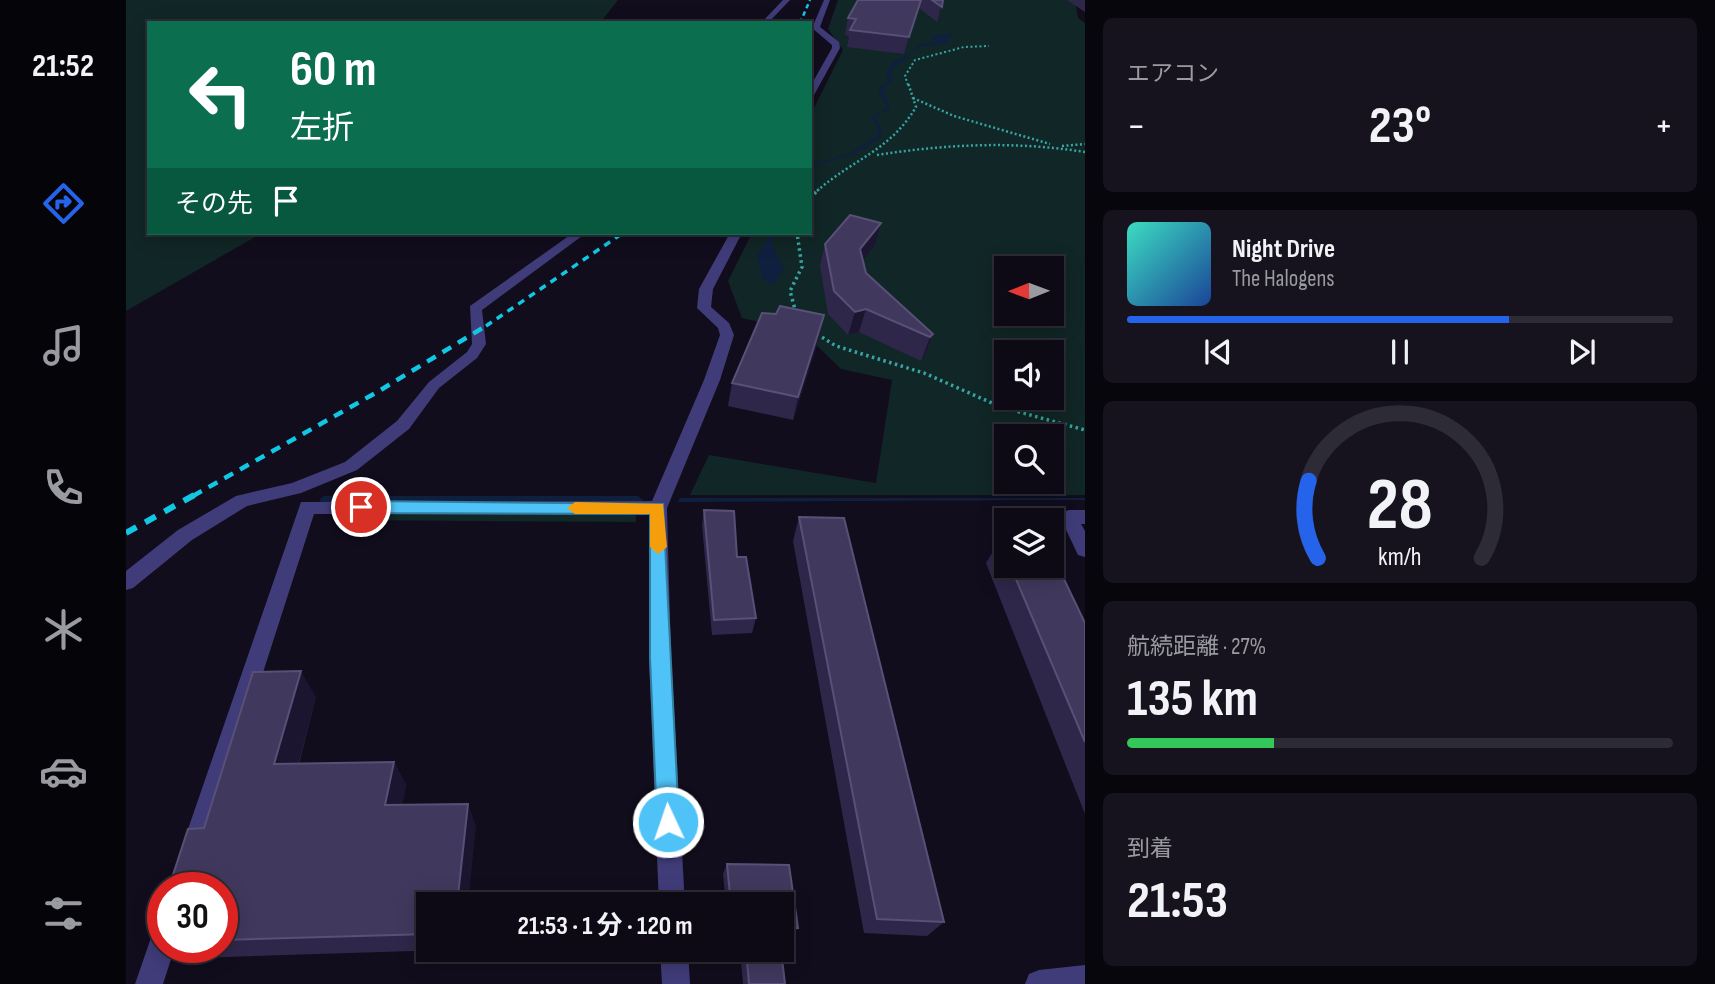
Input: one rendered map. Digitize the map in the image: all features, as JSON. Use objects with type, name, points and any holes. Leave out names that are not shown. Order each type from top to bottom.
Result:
[{"type":"street","points":[[766,21],[787,0]]},
{"type":"street","points":[[812,91],[836,48],[836,44],[816,28],[827,0]]},
{"type":"street","points":[[186,872],[301,498],[351,466],[403,425],[434,385],[472,355],[479,344],[475,309],[577,235]]},
{"type":"street","points":[[671,892],[660,657],[658,508],[712,380],[727,335],[724,326],[704,308],[706,289],[735,235]]},
{"type":"street","points":[[126,582],[185,535],[242,501],[301,498],[658,508]]},
{"type":"street","points":[[1085,517],[1069,517],[1085,550]]},
{"type":"street","points":[[675,962],[676,984]]},
{"type":"street","points":[[149,984],[156,963]]},
{"type":"street","points":[[1039,984],[1085,979]]},
{"type":"path","points":[[812,196],[826,181],[874,156],[908,125],[916,107],[905,76],[915,60],[964,47],[989,46]]},
{"type":"path","points":[[912,97],[954,116],[1039,139],[1057,147],[1085,152]]},
{"type":"path","points":[[874,156],[965,145],[1085,145]]},
{"type":"path","points":[[797,235],[802,267],[790,291],[795,313],[803,321]]},
{"type":"path","points":[[810,330],[836,346],[924,373],[1001,407],[1085,430]]},
{"type":"green space","points":[[126,0],[618,0],[602,21],[147,21],[147,235],[259,235],[126,311]]},
{"type":"green space","points":[[838,0],[1075,0],[1078,18],[1085,23],[1085,495],[690,495],[709,455],[876,483],[892,380],[841,369],[803,332],[742,318],[728,281],[751,235],[812,235],[812,112],[843,50],[828,29]]},
{"type":"green space","points":[[343,512],[631,512],[636,516],[636,522],[340,520]]},
{"type":"water","points":[[957,35],[948,38],[948,44],[921,46],[890,72],[893,80],[883,88],[890,109],[875,117],[882,129],[880,138],[854,154],[820,164],[812,170],[812,164],[848,154],[877,136],[878,127],[871,118],[887,108],[878,89],[889,80],[886,73],[893,62],[913,52],[918,45],[936,41],[930,36]]},
{"type":"water","points":[[770,235],[774,235],[773,246],[784,268],[774,285],[762,278],[757,256]]},
{"type":"water","points":[[680,498],[1085,498],[1085,500],[678,502]]},
{"type":"building","points":[[858,0],[921,0],[909,37],[850,30],[856,19],[848,18]]},
{"type":"building","points":[[932,0],[943,0],[942,7]]},
{"type":"building","points":[[850,215],[881,223],[860,249],[866,273],[933,334],[930,337],[866,309],[855,312],[834,291],[825,244]]},
{"type":"building","points":[[780,306],[824,315],[798,397],[732,383],[762,313],[776,314]]},
{"type":"building","points":[[704,510],[734,511],[737,557],[746,557],[756,618],[714,620]]},
{"type":"building","points":[[799,517],[844,518],[944,922],[877,919]]},
{"type":"building","points":[[1016,578],[1063,578],[1085,623],[1085,742]]},
{"type":"building","points":[[301,671],[274,764],[394,762],[385,805],[468,804],[458,892],[416,892],[416,934],[238,940],[238,872],[174,872],[188,829],[204,828],[253,672]]},
{"type":"building","points":[[727,864],[789,865],[793,892],[730,892]]},
{"type":"building","points":[[794,900],[798,928],[794,928]]},
{"type":"building","points":[[747,962],[782,962],[785,984],[749,984]]},
{"type":"waterway","points":[[324,500],[638,500]]},
{"type":"railway","points":[[801,21],[810,0]]},
{"type":"railway","points":[[488,324],[620,235]]},
{"type":"railway","points":[[193,496],[379,391],[488,324]]},
{"type":"railway","points":[[126,533],[196,494]]},
{"type":"slow traffic","points":[[575,508],[658,508],[658,547]]},
{"type":"route","points":[[361,507],[658,508],[660,657],[668,822]]}]
